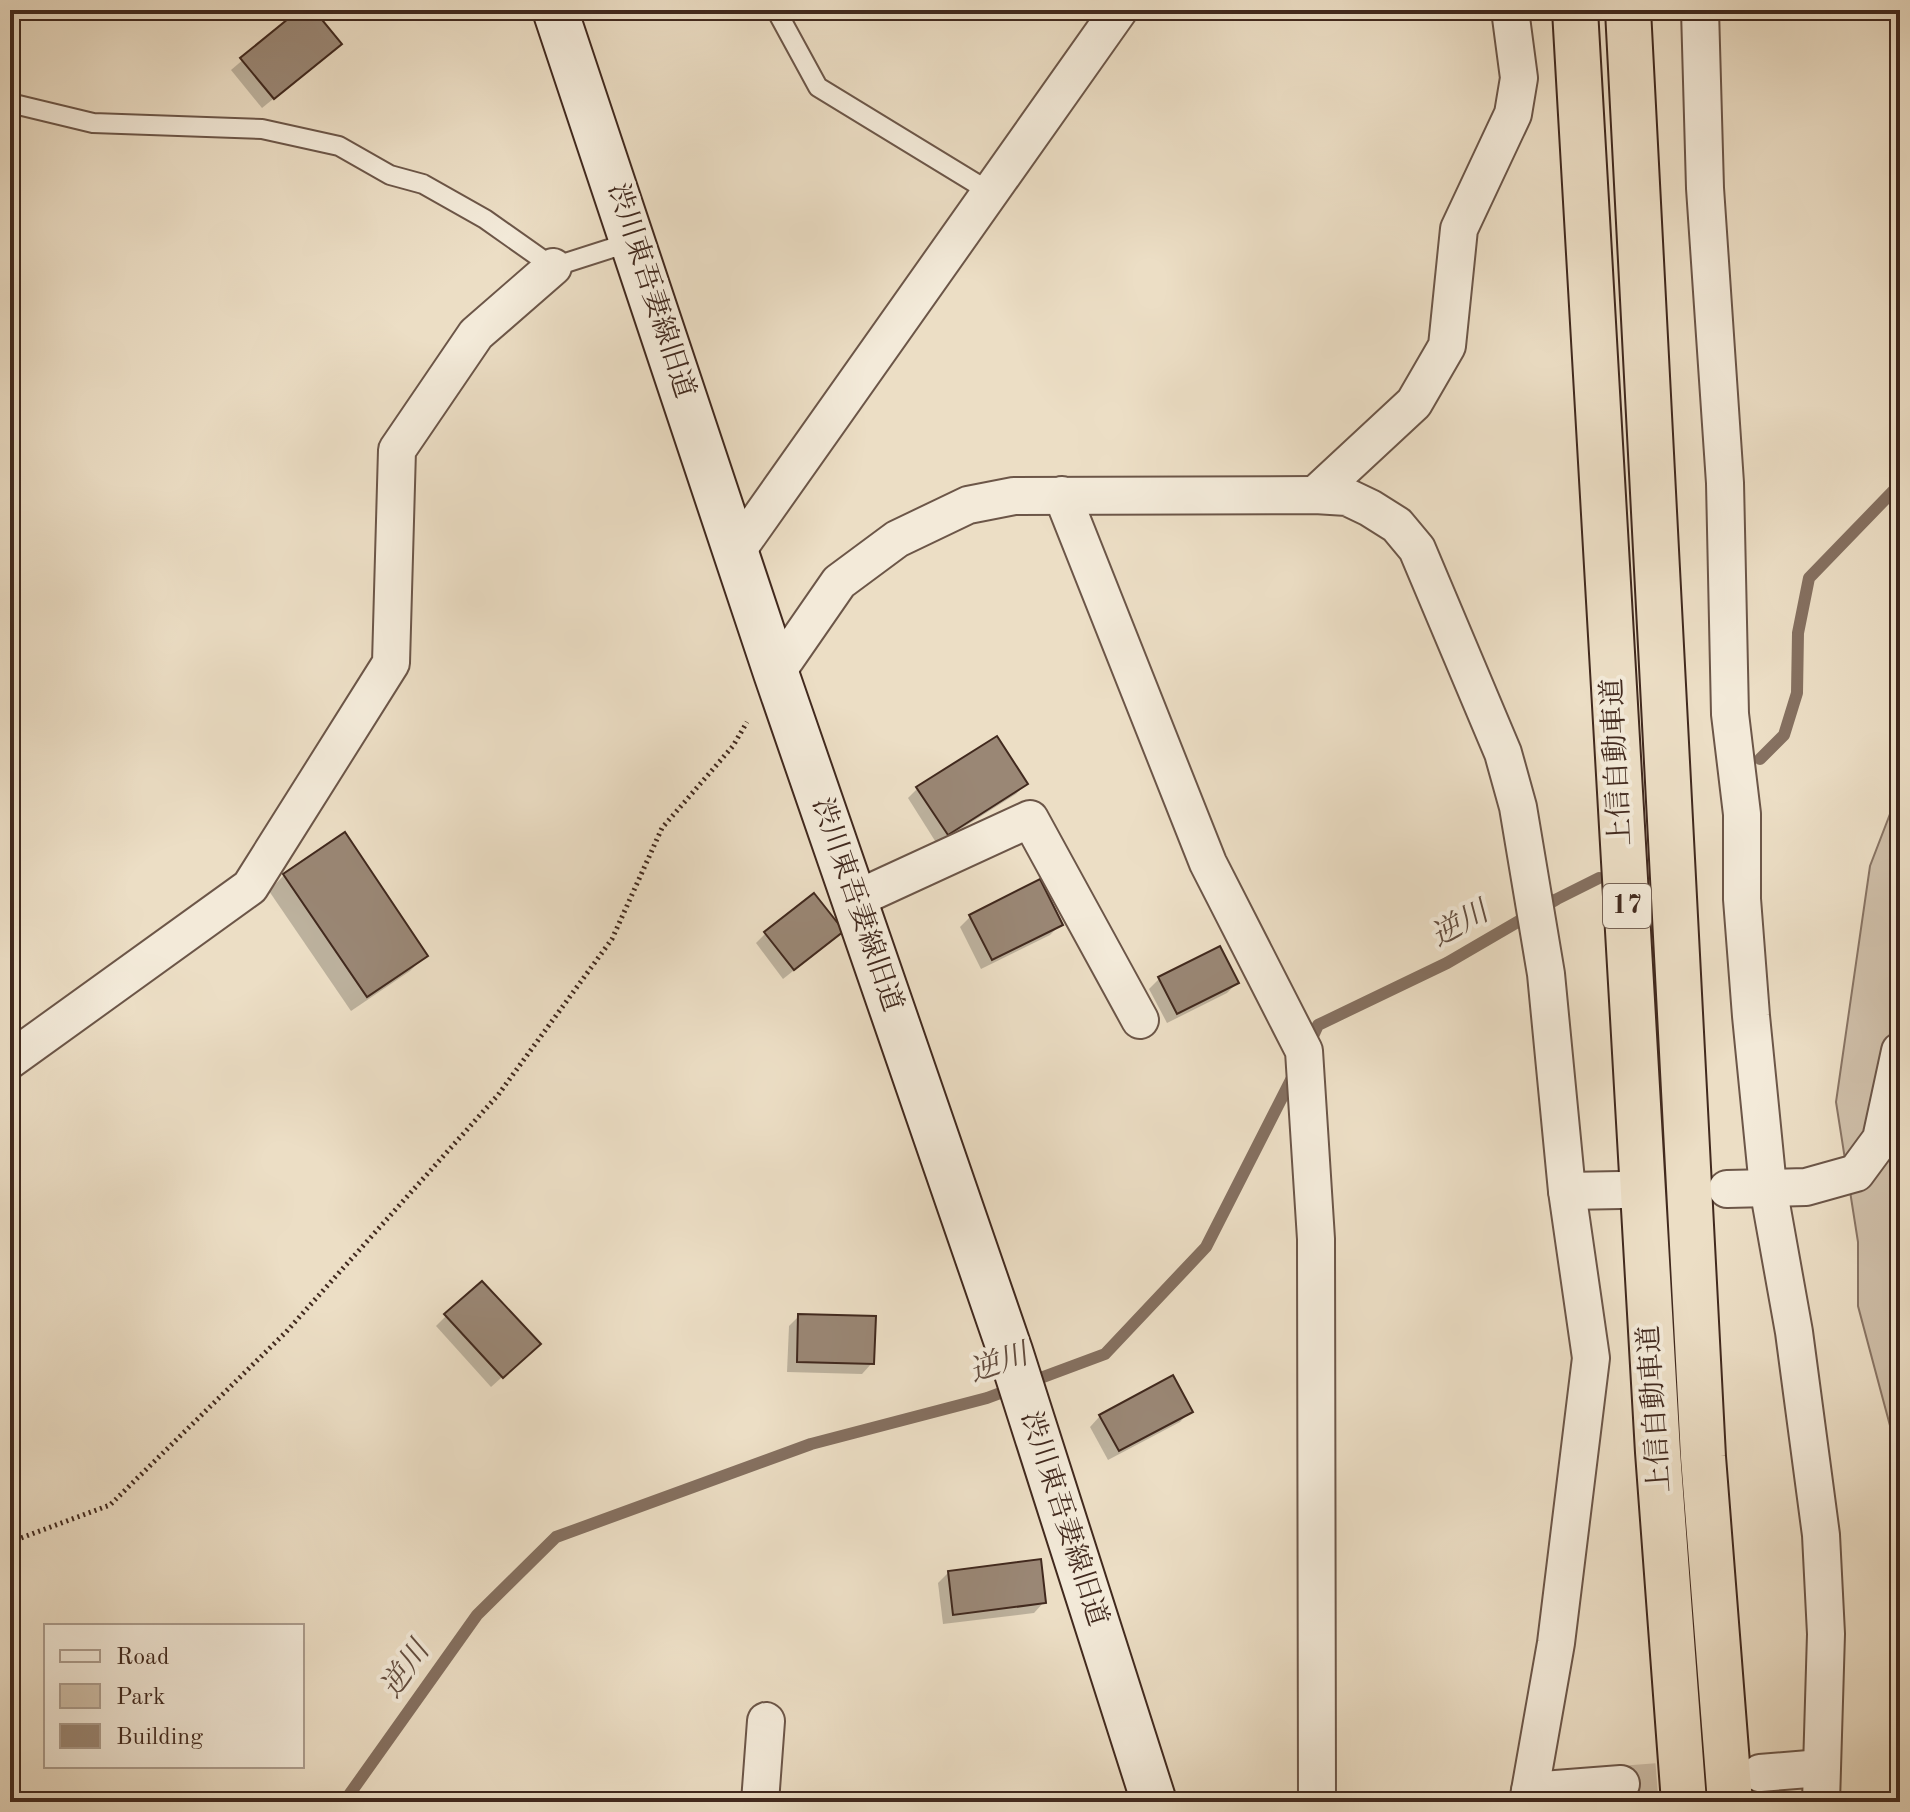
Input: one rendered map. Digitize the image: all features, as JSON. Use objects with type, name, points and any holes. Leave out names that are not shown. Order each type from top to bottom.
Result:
[{"type":"highway","name":"上信自動車道","points":[[1575,10],[1657,1436],[1684,1802]]},
{"type":"highway","name":"上信自動車道","points":[[1628,10],[1703,1457],[1745,1787]]},
{"type":"street","name":"渋川東吾妻線旧道","points":[[555,10],[776,673],[1010,1351],[1154,1802]]},
{"type":"street","points":[[736,552],[1119,10]]},
{"type":"street","points":[[1315,495],[1414,403],[1447,346],[1459,229],[1513,114],[1519,78],[1510,10]]},
{"type":"street","points":[[1700,10],[1705,188],[1725,483],[1730,714],[1742,814],[1742,899],[1768,1187],[1794,1332],[1821,1535],[1826,1634],[1821,1785],[1745,1787]]},
{"type":"street","points":[[10,1060],[250,887],[391,663],[397,450],[476,334],[553,267]]},
{"type":"street","points":[[1062,495],[1208,863],[1304,1051],[1316,1239],[1317,1802]]},
{"type":"street","points":[[776,673],[839,582],[897,539],[968,505],[1014,496],[1347,497],[1397,525],[1417,549],[1503,753],[1518,807],[1540,939],[1567,1191],[1591,1358],[1556,1643],[1529,1797],[1621,1784]]},
{"type":"street","points":[[854,900],[1030,819],[1140,1020]]},
{"type":"street","points":[[1727,1189],[1806,1187],[1856,1173],[1881,1139],[1900,1051]]},
{"type":"street","points":[[1567,1191],[1621,1190]]},
{"type":"street","points":[[760,1802],[766,1721]]},
{"type":"lane","points":[[776,10],[818,87],[990,192]]},
{"type":"lane","points":[[10,103],[93,123],[262,129],[339,146],[390,175],[423,184],[485,219],[553,267],[634,241]]},
{"type":"path","points":[[10,1542],[110,1505],[286,1332],[498,1095],[612,939],[662,828],[733,746],[776,673]]},
{"type":"green space","points":[[1900,788],[1900,1463],[1858,1306],[1858,1242],[1836,1102],[1870,866]]},
{"type":"building","points":[[299,10],[314,10],[342,44],[274,99],[240,58]]},
{"type":"building","points":[[997,736],[1028,784],[948,835],[916,787]]},
{"type":"building","points":[[345,832],[428,956],[367,997],[283,874]]},
{"type":"building","points":[[1040,879],[1063,925],[992,960],[969,915]]},
{"type":"building","points":[[814,893],[844,931],[794,970],[764,932]]},
{"type":"building","points":[[1220,946],[1239,983],[1177,1014],[1158,977]]},
{"type":"building","points":[[482,1281],[541,1344],[503,1378],[444,1314]]},
{"type":"building","points":[[798,1314],[876,1316],[874,1364],[797,1362]]},
{"type":"building","points":[[1173,1375],[1193,1412],[1119,1451],[1099,1415]]},
{"type":"building","points":[[1041,1559],[1046,1603],[953,1615],[948,1571]]},
{"type":"waterway","name":"逆川","points":[[1760,759],[1784,735],[1797,693],[1798,633],[1809,578],[1900,484]]},
{"type":"waterway","name":"逆川","points":[[1308,1047],[1318,1025],[1447,963],[1599,878]]},
{"type":"waterway","name":"逆川","points":[[344,1802],[477,1615],[556,1537],[811,1444],[987,1398],[1105,1354],[1206,1247],[1294,1074]]},
{"type":"tunnel","points":[[1621,1784],[1710,1777]]}]
